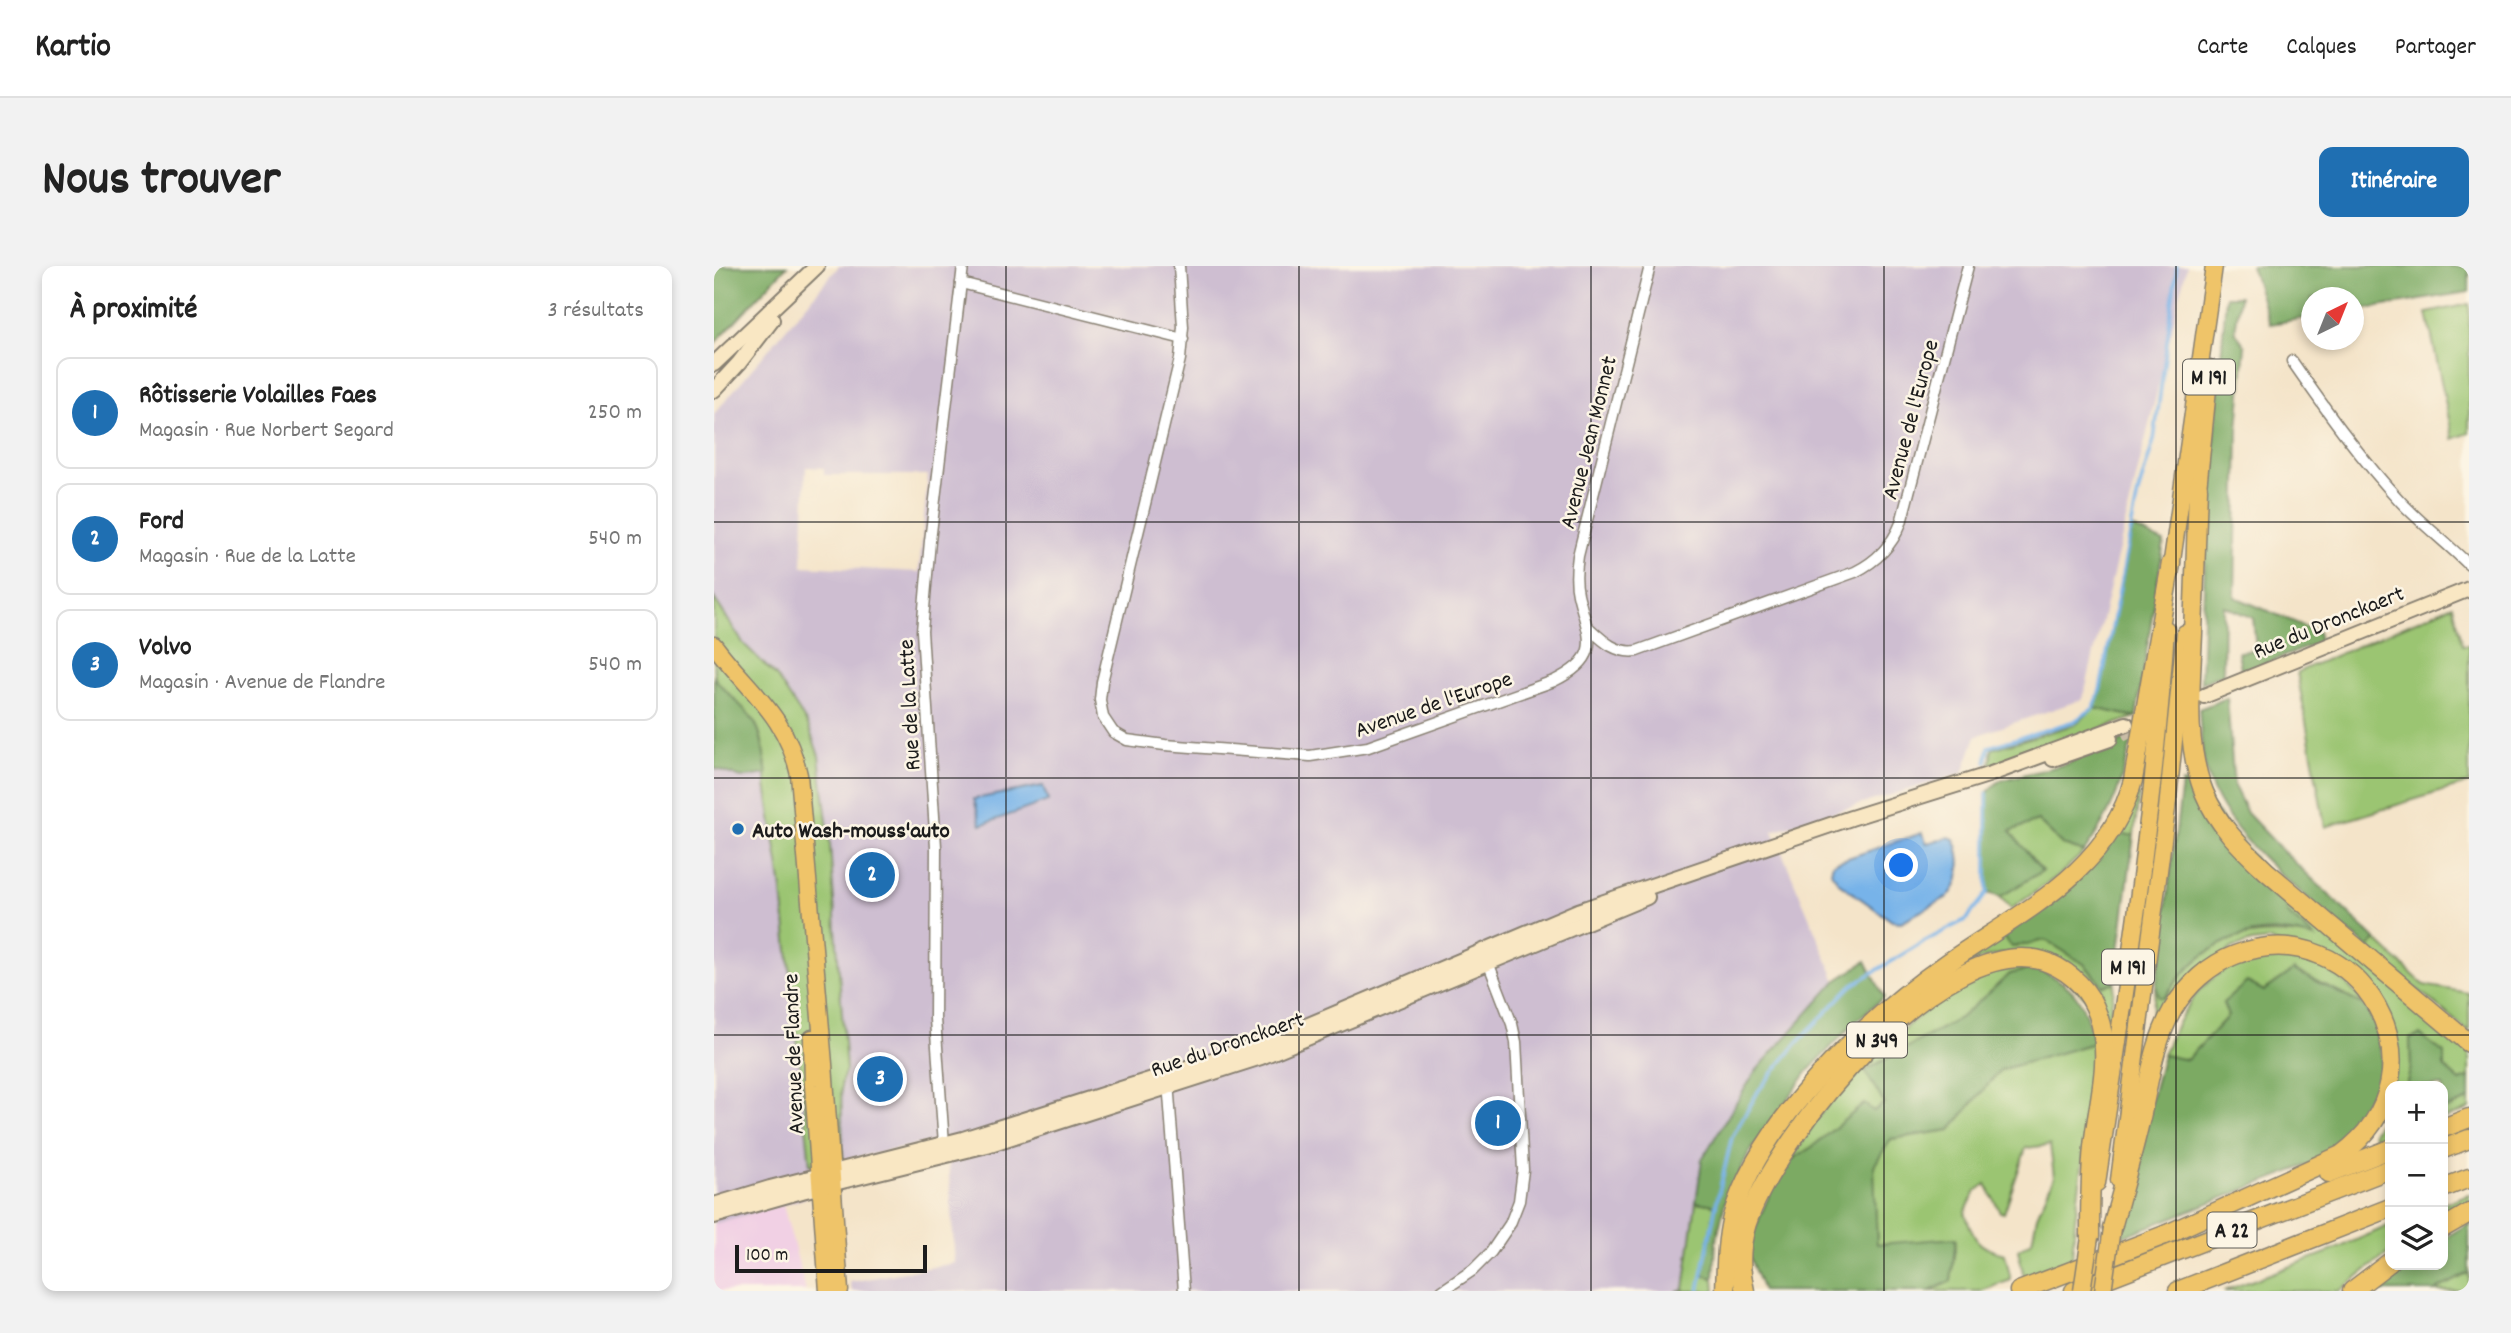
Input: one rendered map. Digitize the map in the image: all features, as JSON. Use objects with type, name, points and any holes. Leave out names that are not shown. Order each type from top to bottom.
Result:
[{"type":"highway","points":[[2198,488],[2191,722],[2195,762],[2205,794],[2235,841],[2266,871],[2469,1043]]},
{"type":"highway","points":[[1725,1291],[1728,1239],[1740,1194],[1765,1149],[1809,1088],[1859,1034],[1896,1002],[2062,885],[2090,859],[2112,831],[2133,780],[2171,562]]},
{"type":"highway","points":[[2112,1228],[2140,1124],[2152,1060],[2172,1010],[2190,986],[2213,966],[2237,954],[2261,948],[2310,951],[2340,966],[2366,990],[2375,1003],[2388,1031],[2392,1050],[2393,1066],[2386,1096],[2373,1124],[2352,1148],[2326,1164],[2165,1235]]},
{"type":"highway","name":"N 349","points":[[1745,1291],[1741,1276],[1742,1245],[1756,1201],[1783,1152],[1818,1103],[1854,1062],[1915,1007],[1973,970],[2003,960],[2028,958],[2060,968],[2080,984],[2098,1015],[2104,1057],[2091,1165],[2090,1237]]},
{"type":"highway","points":[[2448,1126],[2469,1118]]},
{"type":"highway","points":[[2448,1147],[2469,1139]]},
{"type":"highway","points":[[2018,1291],[2385,1151]]},
{"type":"highway","name":"A 22","points":[[2074,1291],[2385,1171]]},
{"type":"highway","points":[[2448,1186],[2469,1178]]},
{"type":"highway","name":"A 22","points":[[2178,1291],[2385,1210]]},
{"type":"highway","points":[[2448,1225],[2469,1213]]},
{"type":"highway","points":[[2352,1291],[2385,1266]]},
{"type":"main road","points":[[714,365],[817,266]]},
{"type":"main road","name":"M 191","points":[[2082,1291],[2135,914],[2160,710],[2171,562],[2214,266]]},
{"type":"main road","name":"M 191","points":[[2103,1291],[2170,784],[2222,266]]},
{"type":"main road","points":[[714,390],[739,363],[796,288]]},
{"type":"main road","name":"Rue du Dronckaert","points":[[2204,696],[2469,589]]},
{"type":"main road","name":"Avenue de Flandre","points":[[714,645],[766,705],[792,749],[800,786],[811,930],[813,1085],[827,1179]]},
{"type":"main road","name":"Rue du Dronckaert","points":[[714,1205],[987,1145],[1168,1081],[1486,956],[1578,911],[2124,729]]},
{"type":"main road","name":"Rue du Dronckaert","points":[[714,1216],[944,1144],[1168,1081]]},
{"type":"main road","points":[[827,1179],[828,1291]]},
{"type":"main road","points":[[827,1179],[840,1291]]},
{"type":"street","name":"Rue de la Latte","points":[[944,1144],[935,1019],[936,847],[922,631],[963,266]]},
{"type":"street","name":"Avenue de l'Europe","points":[[1179,266],[1183,340],[1178,369],[1102,682],[1100,700],[1103,717],[1118,736],[1154,744],[1298,756],[1357,750],[1545,685],[1571,673],[1586,653],[1589,628]]},
{"type":"street","name":"Avenue Jean Monnet","points":[[1589,628],[1578,596],[1576,567],[1650,266]]},
{"type":"street","name":"Avenue de l'Europe","points":[[1589,628],[1604,642],[1617,649],[1637,651],[1855,572],[1883,553],[1901,523],[1968,266]]},
{"type":"street","points":[[961,283],[1183,340]]},
{"type":"street","points":[[2292,361],[2382,481],[2423,524],[2469,565]]},
{"type":"street","points":[[1442,1291],[1473,1270],[1498,1244],[1515,1212],[1523,1181],[1516,1042],[1512,1024],[1486,956]]},
{"type":"street","points":[[1168,1081],[1184,1291]]},
{"type":"shaded area","points":[[839,266],[2187,266],[2083,699],[1976,736],[1963,773],[1773,831],[1836,981],[1755,1072],[1684,1289],[1677,1291],[852,1291],[850,1282],[955,1263],[948,1161],[937,1141],[843,1160],[841,1083],[846,1070],[830,845],[819,756],[776,676],[743,643],[714,598],[714,414]],"holes":[[[806,467],[824,468],[824,475],[928,475],[919,572],[802,566]]]},
{"type":"shaded area","points":[[714,768],[741,778],[767,774],[766,785],[781,882],[810,1165],[806,1198],[714,1224]]},
{"type":"shaded area","points":[[783,1205],[806,1291],[714,1291],[714,1224]]},
{"type":"green space","points":[[787,266],[714,344],[714,267]]},
{"type":"green space","points":[[2251,266],[2469,266],[2469,292],[2364,309],[2364,287],[2301,287],[2301,319],[2270,324]]},
{"type":"green space","points":[[2226,296],[2240,296],[2235,331],[2245,346],[2238,429],[2235,597],[2318,632],[2320,642],[2242,673],[2238,652],[2256,650],[2253,618],[2224,606],[2223,674],[2201,683],[2205,557]]},
{"type":"green space","points":[[2469,304],[2469,433],[2453,439],[2427,313]]},
{"type":"green space","points":[[2132,528],[2164,542],[2136,717],[2094,708],[2100,691]]},
{"type":"green space","points":[[714,598],[743,643],[776,676],[808,725],[819,756],[830,845],[846,1070],[841,1083],[843,1160],[810,1165],[781,882],[766,785],[764,750],[752,718],[722,689],[715,678]]},
{"type":"green space","points":[[2453,605],[2463,645],[2469,645],[2469,783],[2325,827],[2297,672]]},
{"type":"green space","points":[[714,677],[744,709],[758,729],[767,774],[741,778],[714,768]]},
{"type":"green space","points":[[2227,698],[2234,786],[2247,813],[2376,940],[2368,948],[2257,852],[2222,807],[2210,783],[2205,765],[2199,709]]},
{"type":"green space","points":[[2094,708],[2136,717],[1990,766],[1992,749],[2076,724]]},
{"type":"green space","points":[[2133,736],[2115,797],[2103,823],[2084,852],[2063,845],[2038,821],[2010,831],[2042,871],[2000,897],[1987,893],[1987,793],[1999,781],[2066,764]]},
{"type":"green space","points":[[2182,783],[2193,784],[2286,896],[2287,913],[2315,938],[2287,932],[2264,932],[2230,940],[2200,958],[2164,998],[2159,997],[2156,986]]},
{"type":"green space","points":[[2136,793],[2139,794],[2134,835],[2116,835]]},
{"type":"green space","points":[[2038,821],[2063,845],[2084,852],[2059,875],[2011,909],[2000,897],[2042,871],[2009,831]]},
{"type":"green space","points":[[2116,835],[2134,835],[2115,982],[2103,986],[2084,964],[2046,940],[2012,947],[2001,935]]},
{"type":"green space","points":[[2286,896],[2469,1050],[2469,1078],[2460,1081],[2444,1067],[2444,1053],[2410,1039],[2411,1067],[2407,1081],[2394,1081],[2365,979],[2270,940],[2232,948],[2163,1010],[2153,1029],[2150,1028],[2156,986],[2159,997],[2164,998],[2179,978],[2211,950],[2247,935],[2267,933],[2314,937],[2287,913]]},
{"type":"green space","points":[[2001,935],[2012,947],[2046,940],[2084,964],[2103,986],[2115,982],[2109,1021],[2039,953],[1991,956],[1949,974],[1922,991]]},
{"type":"green space","points":[[2376,940],[2424,985],[2469,993],[2469,1032],[2368,948]]},
{"type":"green space","points":[[2272,956],[2301,960],[2325,969],[2346,984],[2365,1006],[2294,970],[2264,991],[2247,983],[2223,1003],[2228,1016],[2187,1060],[2163,1055],[2171,1035],[2202,988],[2232,966]]},
{"type":"green space","points":[[1866,961],[1884,997],[1855,1022],[1808,1071],[1748,1155],[1725,1203],[1716,1242],[1714,1278],[1702,1275],[1715,1205],[1696,1202],[1702,1159],[1755,1072],[1836,981]]},
{"type":"green space","points":[[2034,968],[2010,974],[1960,1018],[1866,1070],[1885,1103],[1874,1112],[1864,1104],[1812,1147],[1791,1160],[1827,1106],[1884,1046],[1931,1007],[1979,977],[2002,969]]},
{"type":"green space","points":[[2034,968],[2060,981],[2076,996],[2082,1005],[2094,1043],[2000,1070],[1950,1130],[1891,1139],[1874,1166],[1877,1244],[1956,1238],[1951,1281],[1930,1291],[1763,1291],[1749,1256],[1754,1230],[1770,1193],[1791,1160],[1812,1147],[1864,1104],[1874,1111],[1884,1103],[1865,1071],[1960,1018],[2010,974]]},
{"type":"green space","points":[[2294,970],[2365,1006],[2376,1027],[2382,1058],[2379,1094],[2363,1123],[2344,1145],[2320,1160],[2122,1237],[2146,1118],[2163,1055],[2187,1060],[2228,1016],[2223,1003],[2247,982],[2264,991]]},
{"type":"green space","points":[[2420,1035],[2444,1053],[2444,1067],[2460,1081],[2469,1078],[2469,1100],[2448,1108],[2448,1081],[2407,1081],[2411,1067],[2410,1039]]},
{"type":"green space","points":[[2094,1043],[2092,1091],[2072,1260],[2024,1277],[2018,1250],[2032,1241],[2037,1216],[2054,1177],[2050,1145],[2026,1148],[2004,1213],[2000,1212],[1986,1184],[1976,1191],[1965,1212],[1977,1241],[1988,1249],[2005,1254],[2011,1280],[1981,1291],[1930,1291],[1951,1281],[1956,1238],[1877,1245],[1873,1166],[1891,1139],[1950,1130],[2000,1070]]},
{"type":"green space","points":[[2469,1100],[2469,1109],[2448,1117],[2448,1108]]},
{"type":"green space","points":[[2385,1112],[2385,1142],[2379,1144],[2373,1133]]},
{"type":"green space","points":[[2469,1194],[2469,1204],[2448,1215],[2448,1202]]},
{"type":"green space","points":[[1696,1202],[1716,1205],[1702,1275],[1714,1278],[1715,1291],[1677,1291],[1684,1289]]},
{"type":"green space","points":[[2469,1223],[2469,1273],[2434,1291],[2368,1291],[2397,1270],[2448,1270],[2448,1236]]},
{"type":"green space","points":[[2385,1227],[2385,1256],[2339,1291],[2224,1291],[2334,1250]]},
{"type":"green space","points":[[2469,1273],[2469,1291],[2434,1291],[2437,1289]]},
{"type":"water","points":[[1043,786],[1048,801],[981,825],[974,799]]},
{"type":"water","points":[[1922,833],[1927,843],[1949,837],[1954,839],[1960,862],[1958,879],[1946,898],[1901,922],[1892,921],[1839,883],[1831,872],[1833,863]]},
{"type":"waterway","points":[[1986,762],[1989,747],[2075,721],[2094,708],[2100,691],[2138,493],[2154,440],[2177,266]]},
{"type":"waterway","points":[[1699,1291],[1732,1137],[1759,1090],[1797,1043],[1851,986],[1967,919],[1987,893],[1987,793]]},
{"type":"tunnel","points":[[2122,735],[2149,722]]},
{"type":"place","name":"Auto Wash-mouss'auto","points":[[738,829]]},
{"type":"place","name":"Ford","points":[[872,875]]},
{"type":"place","name":"Volvo","points":[[880,1079]]},
{"type":"place","name":"Rôtisserie Volailles Faes","points":[[1498,1123]]}]
